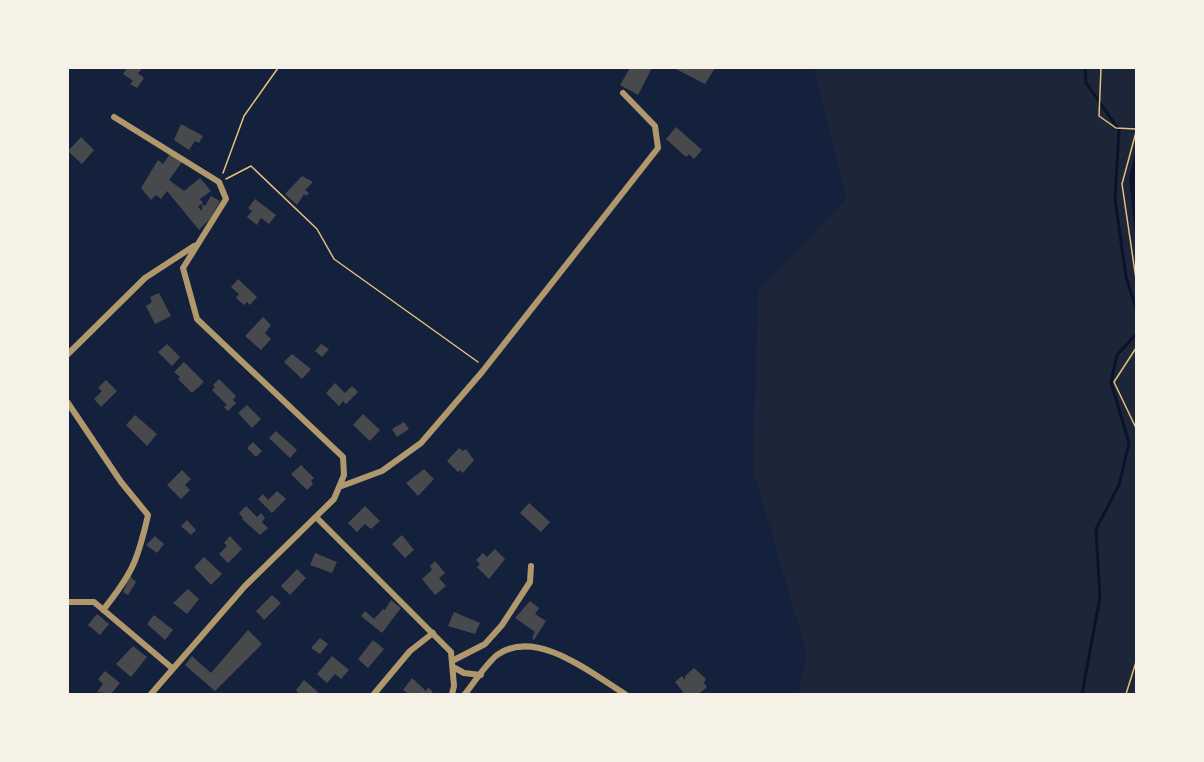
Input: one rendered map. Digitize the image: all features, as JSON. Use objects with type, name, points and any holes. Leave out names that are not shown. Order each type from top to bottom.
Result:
[{"type":"street","points":[[339,487],[382,471],[421,443],[482,372],[658,148],[655,126],[623,93]]},
{"type":"street","points":[[114,117],[219,182],[226,200],[183,268],[197,319],[343,457],[344,475],[334,499],[245,586],[151,694]]},
{"type":"street","points":[[68,354],[145,278],[197,244]]},
{"type":"street","points":[[68,403],[121,482],[148,515],[138,557],[125,583],[103,610]]},
{"type":"street","points":[[317,518],[451,652],[452,694]]},
{"type":"street","points":[[452,664],[485,644],[502,625],[530,582],[531,566]]},
{"type":"street","points":[[68,602],[94,602],[172,668]]},
{"type":"street","points":[[374,694],[410,651],[433,633]]},
{"type":"street","points":[[465,694],[497,655],[523,646],[547,648],[626,694]]},
{"type":"street","points":[[452,664],[464,673],[481,675]]},
{"type":"path","points":[[219,182],[244,116],[278,68]]},
{"type":"path","points":[[1101,68],[1099,116],[1116,128],[1137,131],[1122,184],[1137,279]]},
{"type":"path","points":[[219,182],[251,166],[317,229],[334,260],[478,362],[482,372]]},
{"type":"path","points":[[1137,348],[1113,382],[1137,428]]},
{"type":"path","points":[[1126,694],[1137,662]]},
{"type":"shaded area","points":[[814,68],[1136,68],[1136,694],[798,694],[807,655],[753,470],[758,291],[847,199]]},
{"type":"shaded area","points":[[1136,150],[1136,244],[1129,178]]},
{"type":"building","points":[[127,68],[142,69],[138,73],[144,78],[137,88],[130,84],[133,81],[123,74]]},
{"type":"building","points":[[630,68],[652,68],[638,95],[620,85]]},
{"type":"building","points":[[674,68],[715,68],[705,84]]},
{"type":"building","points":[[181,124],[203,136],[199,143],[195,141],[189,150],[174,140]]},
{"type":"building","points":[[676,127],[702,150],[694,159],[689,154],[686,157],[666,139]]},
{"type":"building","points":[[81,137],[94,150],[82,164],[68,151]]},
{"type":"building","points":[[170,154],[182,162],[169,180],[184,191],[200,178],[211,191],[200,199],[203,203],[198,207],[202,211],[202,204],[205,206],[211,196],[220,201],[210,219],[199,230],[167,191],[161,199],[156,195],[151,200],[141,188],[158,160],[163,164]]},
{"type":"building","points":[[302,176],[313,182],[305,190],[309,193],[306,196],[304,194],[297,205],[285,194]]},
{"type":"building","points":[[255,199],[276,215],[269,224],[261,218],[257,225],[247,217],[252,211],[248,208]]},
{"type":"building","points":[[238,279],[257,297],[250,305],[247,302],[244,305],[236,298],[239,294],[231,287]]},
{"type":"building","points":[[159,293],[171,316],[155,324],[146,306],[152,302],[150,297]]},
{"type":"building","points":[[263,317],[271,325],[265,333],[271,339],[261,350],[245,336]]},
{"type":"building","points":[[167,344],[180,357],[172,366],[158,352]]},
{"type":"building","points":[[321,344],[329,349],[322,357],[315,351]]},
{"type":"building","points":[[292,354],[311,369],[302,379],[284,362]]},
{"type":"building","points":[[184,362],[204,382],[192,393],[174,372]]},
{"type":"building","points":[[219,379],[236,396],[233,400],[236,403],[228,411],[224,407],[227,405],[212,390],[215,387],[213,385]]},
{"type":"building","points":[[106,380],[117,391],[101,407],[94,399],[102,391],[98,388]]},
{"type":"building","points":[[335,383],[345,393],[352,386],[358,392],[346,404],[343,401],[339,406],[326,393]]},
{"type":"building","points":[[247,405],[261,419],[252,428],[238,413]]},
{"type":"building","points":[[363,414],[380,430],[370,441],[353,425]]},
{"type":"building","points":[[135,415],[157,434],[147,446],[126,425]]},
{"type":"building","points":[[404,422],[409,429],[397,437],[392,429]]},
{"type":"building","points":[[276,431],[297,450],[290,458],[269,438]]},
{"type":"building","points":[[253,442],[262,451],[256,457],[247,448]]},
{"type":"building","points":[[459,448],[463,451],[466,449],[474,460],[463,473],[460,470],[458,472],[447,461]]},
{"type":"building","points":[[301,465],[314,478],[311,481],[313,484],[307,490],[291,474]]},
{"type":"building","points":[[424,469],[434,479],[418,496],[406,483]]},
{"type":"building","points":[[182,470],[191,479],[185,485],[190,490],[181,499],[167,485]]},
{"type":"building","points":[[277,491],[286,499],[272,513],[258,499],[263,494],[268,500]]},
{"type":"building","points":[[529,503],[550,522],[541,532],[520,513]]},
{"type":"building","points":[[246,506],[257,517],[261,513],[265,518],[262,522],[268,528],[260,535],[242,519],[239,513]]},
{"type":"building","points":[[365,506],[380,521],[371,529],[365,524],[357,532],[348,523]]},
{"type":"building","points":[[187,520],[196,530],[191,535],[181,526]]},
{"type":"building","points":[[402,535],[414,550],[405,558],[392,544]]},
{"type":"building","points":[[155,536],[164,544],[157,553],[146,545]]},
{"type":"building","points":[[230,536],[242,549],[228,563],[219,554],[227,546],[224,543]]},
{"type":"building","points":[[495,549],[505,559],[489,579],[477,567],[480,564],[476,560],[483,553],[487,557]]},
{"type":"building","points":[[315,553],[337,562],[332,573],[310,565]]},
{"type":"building","points":[[204,557],[222,574],[211,585],[194,567]]},
{"type":"building","points":[[435,561],[445,573],[439,578],[446,586],[435,595],[422,579],[432,570],[430,566]]},
{"type":"building","points":[[297,569],[306,578],[290,595],[281,586]]},
{"type":"building","points":[[130,576],[136,582],[128,595],[123,592]]},
{"type":"building","points":[[188,589],[199,599],[187,614],[173,603]]},
{"type":"building","points":[[272,595],[281,603],[264,620],[256,611]]},
{"type":"building","points":[[391,600],[401,608],[382,633],[361,616],[365,611],[374,619],[383,609],[385,610]]},
{"type":"building","points":[[530,601],[539,608],[535,614],[546,621],[534,640],[532,638],[535,632],[515,618]]},
{"type":"building","points":[[454,612],[480,623],[475,634],[448,626]]},
{"type":"building","points":[[97,614],[109,624],[100,635],[88,625]]},
{"type":"building","points":[[154,615],[173,630],[165,640],[147,624]]},
{"type":"building","points":[[248,630],[262,644],[215,691],[185,665],[192,656],[211,673]]},
{"type":"building","points":[[320,638],[328,644],[320,654],[311,648]]},
{"type":"building","points":[[373,640],[384,649],[368,668],[358,659]]},
{"type":"building","points":[[133,646],[147,657],[131,677],[116,664]]},
{"type":"building","points":[[332,656],[349,670],[341,679],[335,674],[327,683],[317,674]]},
{"type":"building","points":[[694,668],[706,679],[704,683],[707,687],[701,694],[680,694],[683,692],[675,682],[682,676],[685,680],[685,676]]},
{"type":"building","points":[[105,671],[120,683],[111,694],[97,692],[103,684],[98,679]]},
{"type":"building","points":[[412,678],[426,691],[428,687],[433,694],[409,694],[403,690]]},
{"type":"building","points":[[304,680],[318,692],[316,694],[299,694],[296,690]]},
{"type":"waterway","points":[[1085,68],[1086,83],[1119,130],[1115,199],[1126,277],[1136,308]]},
{"type":"waterway","points":[[1082,694],[1100,597],[1096,529],[1119,485],[1129,443],[1111,382],[1117,355],[1136,334]]}]
